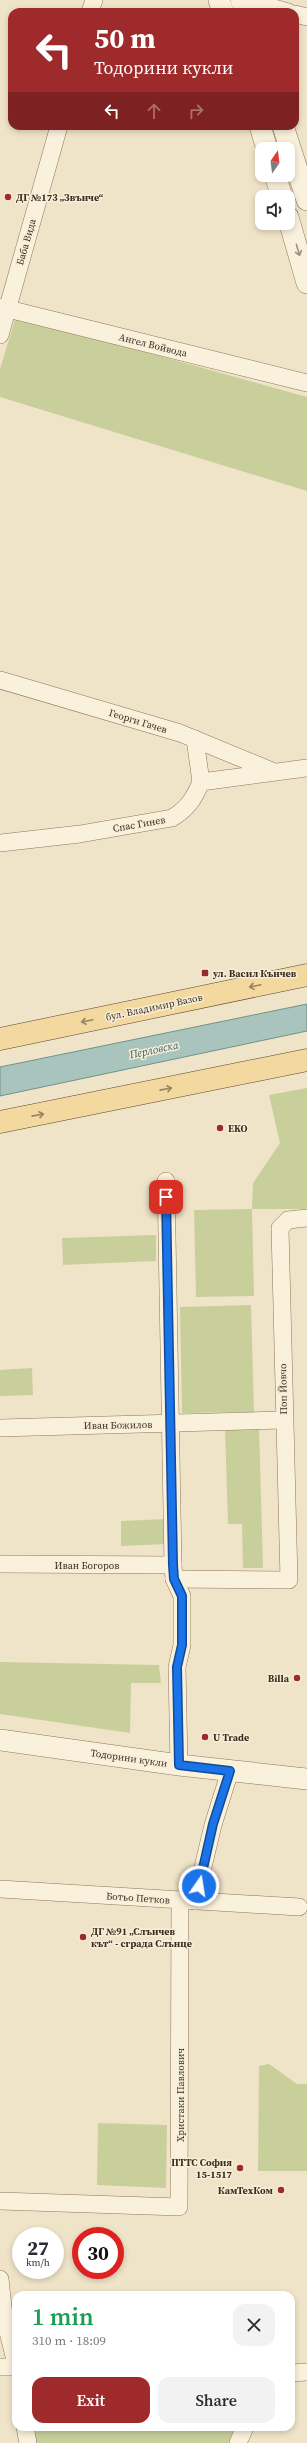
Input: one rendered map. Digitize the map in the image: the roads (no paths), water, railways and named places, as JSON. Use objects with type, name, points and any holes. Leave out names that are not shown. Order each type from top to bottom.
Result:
[{"type":"main road","name":"бул. Владимир Вазов","points":[[0,1039],[307,975]]},
{"type":"main road","points":[[0,1122],[307,1060]]},
{"type":"street","points":[[246,0],[274,8]]},
{"type":"street","name":"Баба Вида","points":[[0,335],[4,308],[58,130]]},
{"type":"street","points":[[261,130],[265,142]]},
{"type":"street","points":[[284,130],[305,187]]},
{"type":"street","points":[[292,230],[307,283]]},
{"type":"street","name":"Ангел Войвода","points":[[4,308],[307,383]]},
{"type":"street","name":"Георги Гачев","points":[[0,680],[195,739],[272,771]]},
{"type":"street","points":[[195,739],[201,782],[272,771],[307,768]]},
{"type":"street","name":"Спас Гинев","points":[[0,843],[80,834],[172,818],[183,811],[194,800],[201,782]]},
{"type":"street","points":[[166,1181],[173,1572],[182,1596],[182,1645],[177,1667],[179,1765]]},
{"type":"street","name":"Поп Йовчо","points":[[289,1580],[280,1228],[288,1220],[307,1218]]},
{"type":"street","name":"Иван Божилов","points":[[0,1428],[284,1420]]},
{"type":"street","name":"Иван Богоров","points":[[0,1564],[173,1572],[289,1580]]},
{"type":"street","name":"Тодорини кукли","points":[[0,1740],[179,1765],[307,1779]]},
{"type":"street","name":"Христаки Павлович","points":[[0,2202],[179,2207],[188,1901],[230,1771]]},
{"type":"street","name":"Ботьо Петков","points":[[0,1889],[299,1907]]},
{"type":"street","points":[[0,2279],[4,2316],[12,2349]]},
{"type":"street","points":[[0,2367],[12,2366]]},
{"type":"street","points":[[295,2373],[307,2372]]},
{"type":"street","points":[[26,2431],[28,2443]]},
{"type":"street","points":[[238,2443],[243,2431]]},
{"type":"water","name":"Перловска","points":[[307,1004],[307,1031],[0,1096],[0,1067]]},
{"type":"place","name":"ДГ №173 „Звънче“","points":[[8,197]]},
{"type":"place","name":"ул. Васил Кънчев","points":[[205,973]]},
{"type":"place","name":"EKO","points":[[220,1128]]},
{"type":"place","name":"Billa","points":[[297,1678]]},
{"type":"place","name":"U Trade","points":[[205,1737]]},
{"type":"place","name":"ДГ №91 „Слънчев кът“ - сграда Слънце","points":[[83,1937]]},
{"type":"place","name":"ПТТС София 15-1517","points":[[240,2168]]},
{"type":"place","name":"КамТехКом","points":[[281,2190]]}]
